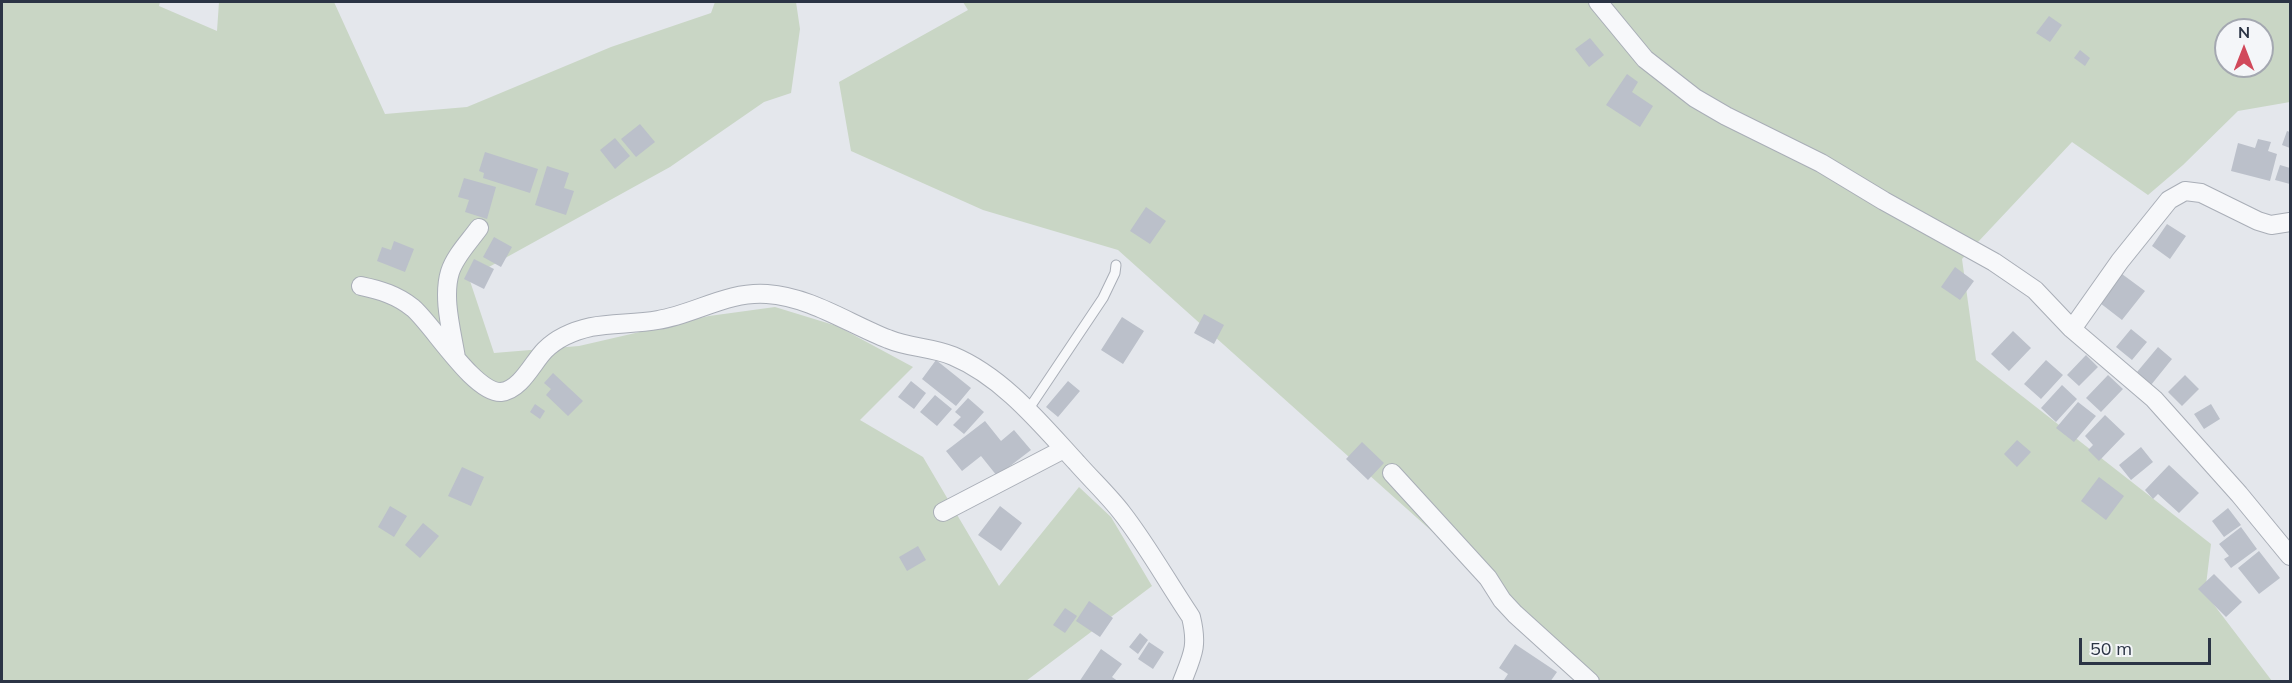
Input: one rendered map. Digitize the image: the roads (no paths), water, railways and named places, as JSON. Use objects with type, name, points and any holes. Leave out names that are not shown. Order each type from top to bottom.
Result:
[{"type":"street","points":[[1598,2],[1645,59],[1695,98],[1821,163],[1884,201],[1995,262],[2035,290],[2072,329],[2154,399],[2239,494],[2290,556]]},
{"type":"street","points":[[2072,329],[2120,261],[2169,200],[2185,191],[2201,193],[2271,225],[2290,222]]},
{"type":"street","points":[[456,360],[448,282],[457,258],[478,228]]},
{"type":"street","points":[[361,286],[381,290],[412,307],[428,323],[456,360],[490,389],[500,392],[511,388],[524,377],[546,349],[574,330],[658,320],[732,297],[769,294],[789,298],[837,315],[889,340],[954,356],[990,379],[1028,410],[1122,513],[1191,617],[1195,635],[1194,652],[1182,681]]},
{"type":"street","points":[[943,512],[1064,449]]},
{"type":"street","points":[[1392,473],[1488,578],[1502,600],[1572,674],[1590,681]]},
{"type":"lane","points":[[1028,410],[1103,298],[1115,273],[1116,265]]}]
